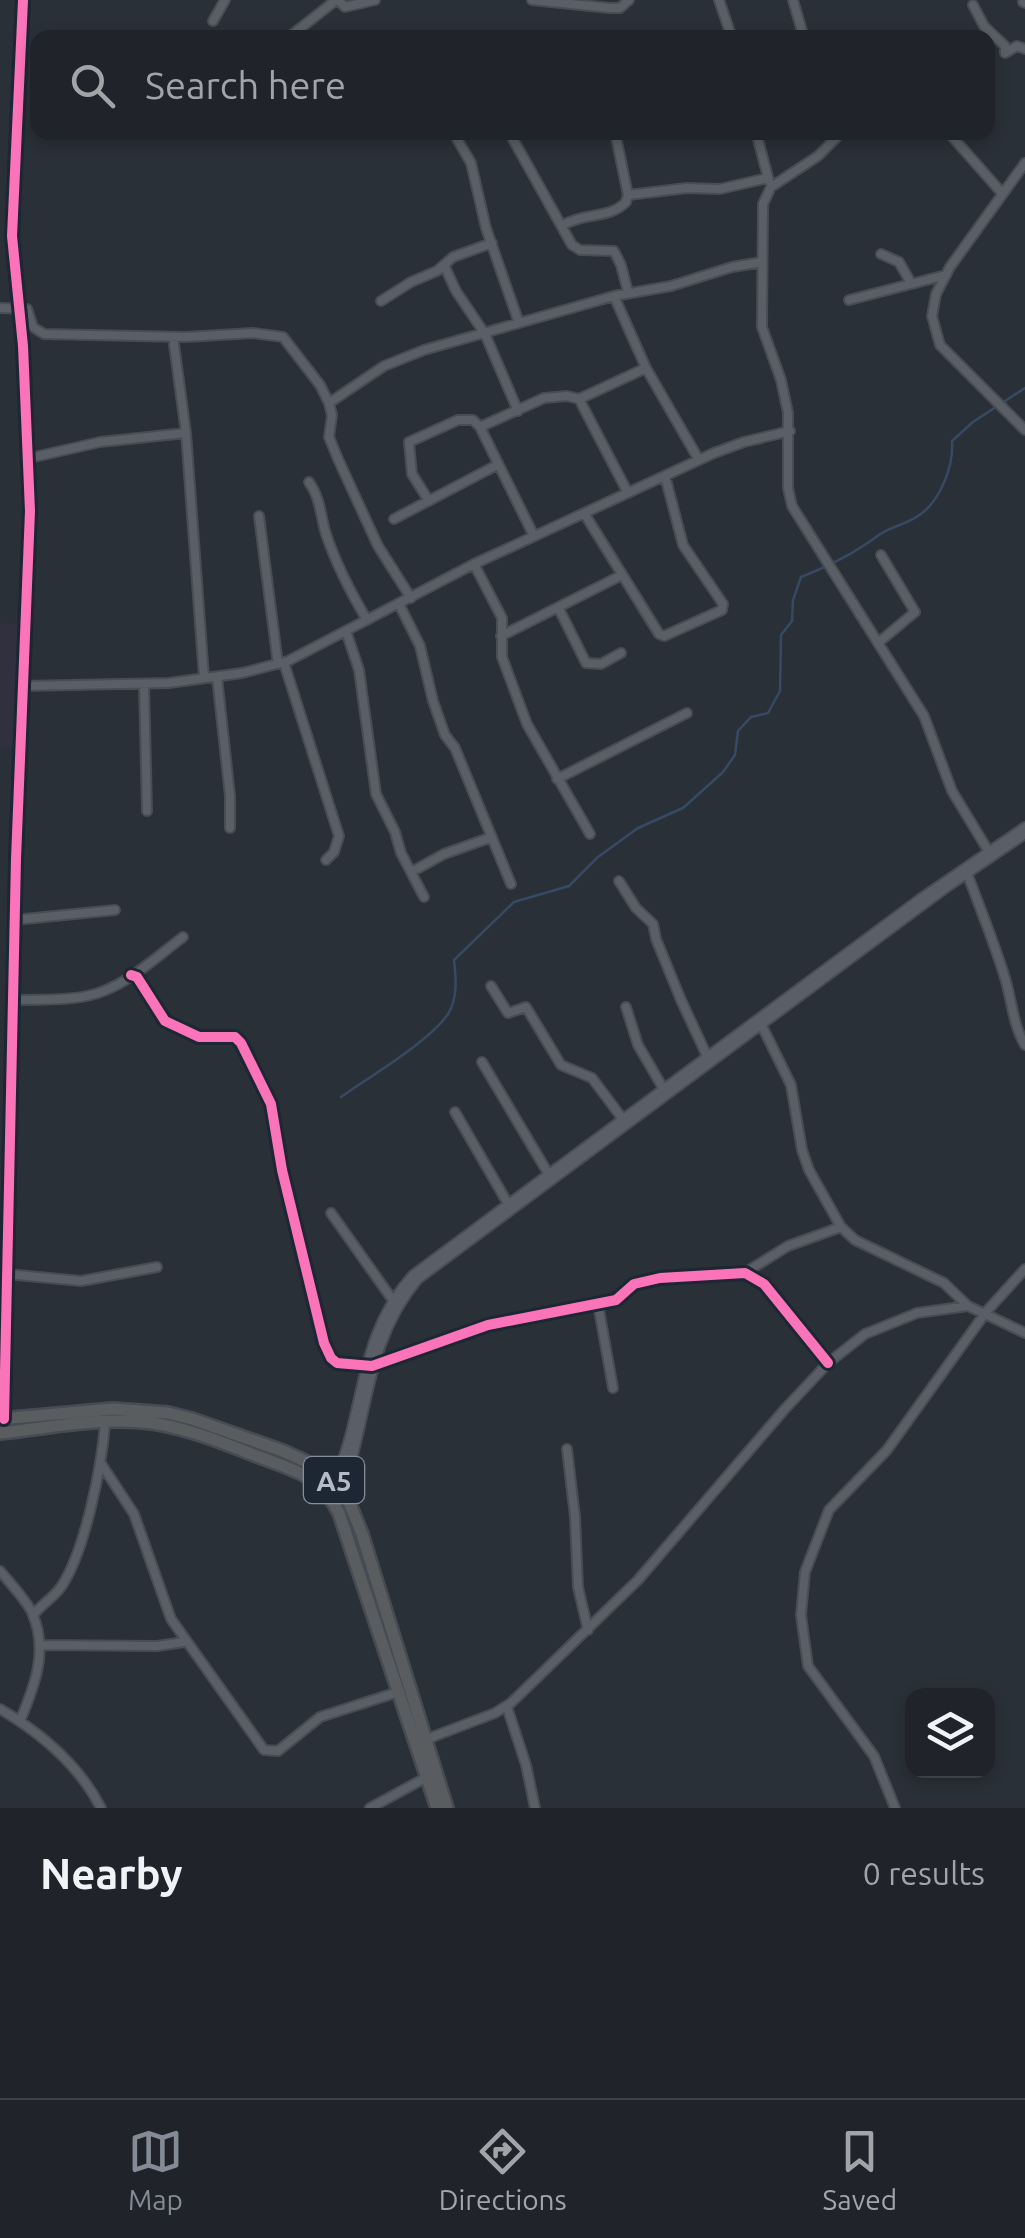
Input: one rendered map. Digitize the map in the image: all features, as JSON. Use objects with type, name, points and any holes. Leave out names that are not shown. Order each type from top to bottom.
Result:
[{"type":"highway","name":"A5","points":[[2,1419],[113,1409],[168,1413],[282,1451],[320,1468],[339,1485],[355,1514],[398,1692],[437,1808]]},
{"type":"highway","name":"A5","points":[[0,1433],[104,1422],[150,1423],[184,1429],[314,1480],[324,1488],[340,1514],[375,1596],[427,1739],[447,1808]]},
{"type":"street","points":[[2,1419],[30,458],[12,251],[23,0]]},
{"type":"street","points":[[213,21],[224,0]]},
{"type":"street","points":[[298,30],[337,0],[351,7],[375,0]]},
{"type":"street","points":[[535,0],[620,8],[630,0]]},
{"type":"street","points":[[719,0],[729,30]]},
{"type":"street","points":[[793,0],[802,30]]},
{"type":"street","points":[[973,5],[988,30]]},
{"type":"street","points":[[995,37],[1005,53],[1016,46],[1025,49]]},
{"type":"street","points":[[458,140],[471,163],[509,301],[519,323]]},
{"type":"street","points":[[514,140],[572,245],[580,250],[614,250],[628,292]]},
{"type":"street","points":[[563,225],[578,216],[613,212],[626,202],[628,195],[617,140]]},
{"type":"street","points":[[758,140],[769,182],[761,218],[762,327],[781,380],[790,431],[790,498],[816,549],[924,716],[956,800],[990,854]]},
{"type":"street","points":[[628,195],[769,182],[818,156],[834,140]]},
{"type":"street","points":[[955,140],[1001,192]]},
{"type":"street","points":[[1025,164],[1001,192],[946,275],[933,306],[935,336],[1025,430]]},
{"type":"street","points":[[0,244],[12,251]]},
{"type":"street","points":[[381,301],[474,247],[492,244]]},
{"type":"street","points":[[880,254],[899,262],[911,283]]},
{"type":"street","points":[[329,403],[384,366],[424,350],[628,292],[671,286],[732,266],[762,262]]},
{"type":"street","points":[[444,265],[485,334],[518,412]]},
{"type":"street","points":[[848,300],[946,275]]},
{"type":"street","points":[[614,296],[646,368],[699,460]]},
{"type":"street","points":[[0,308],[27,308],[33,327],[44,334],[172,337],[274,333],[283,337],[329,403],[329,438],[378,546],[411,598]]},
{"type":"street","points":[[172,337],[186,433],[204,677]]},
{"type":"street","points":[[480,427],[544,398],[580,399],[646,368]]},
{"type":"street","points":[[580,399],[628,493]]},
{"type":"street","points":[[429,501],[412,474],[409,442],[465,418],[480,427],[534,536]]},
{"type":"street","points":[[24,686],[144,684],[217,677],[281,663],[474,564],[699,460],[744,442],[790,431]]},
{"type":"street","points":[[30,458],[100,442],[186,433]]},
{"type":"street","points":[[394,519],[497,465]]},
{"type":"street","points":[[584,513],[655,628],[664,636],[724,608],[683,545],[665,476]]},
{"type":"street","points":[[309,482],[346,585],[367,620]]},
{"type":"street","points":[[260,516],[281,663],[339,836],[326,860]]},
{"type":"street","points":[[878,643],[915,612],[880,555]]},
{"type":"street","points":[[474,564],[502,618],[502,657],[527,724],[590,834]]},
{"type":"street","points":[[502,636],[622,575]]},
{"type":"street","points":[[399,604],[420,646],[445,735],[456,748],[511,884]]},
{"type":"street","points":[[559,609],[586,663],[601,664],[621,652]]},
{"type":"street","points":[[346,631],[359,670],[376,794],[395,832],[400,853],[424,897]]},
{"type":"street","points":[[217,677],[230,828]]},
{"type":"street","points":[[144,684],[147,811]]},
{"type":"street","points":[[556,779],[688,713]]},
{"type":"street","points":[[339,1485],[359,1435],[373,1339],[394,1302],[423,1265],[707,1056],[1025,831]]},
{"type":"street","points":[[412,871],[444,854],[492,837]]},
{"type":"street","points":[[394,1302],[442,1258],[990,854]]},
{"type":"street","points":[[967,874],[1000,960],[1016,1028],[1025,1045]]},
{"type":"street","points":[[618,881],[636,908],[654,924],[680,1000],[707,1056]]},
{"type":"street","points":[[14,920],[115,910]]},
{"type":"street","points":[[15,1000],[88,996],[131,975],[183,937]]},
{"type":"street","points":[[131,975],[137,977],[165,1021],[199,1037],[235,1037],[240,1044],[271,1104],[282,1170],[327,1350],[340,1365],[369,1366],[495,1323],[616,1300],[634,1284],[660,1278],[745,1273],[788,1246],[841,1227]]},
{"type":"street","points":[[491,986],[508,1013],[526,1007],[561,1065],[592,1078],[622,1118]]},
{"type":"street","points":[[626,1007],[638,1044],[663,1088]]},
{"type":"street","points":[[1014,1009],[1025,1007]]},
{"type":"street","points":[[761,1024],[792,1085],[809,1170],[841,1227],[855,1240],[944,1284],[968,1306],[1025,1333]]},
{"type":"street","points":[[0,1026],[14,1027]]},
{"type":"street","points":[[482,1062],[548,1173]]},
{"type":"street","points":[[454,1112],[507,1202]]},
{"type":"street","points":[[331,1213],[394,1302]]},
{"type":"street","points":[[6,1274],[82,1280],[157,1267]]},
{"type":"street","points":[[896,1808],[874,1756],[808,1666],[801,1615],[805,1572],[830,1510],[897,1438],[986,1312],[1025,1269]]},
{"type":"street","points":[[745,1273],[764,1284],[828,1363]]},
{"type":"street","points":[[598,1304],[612,1388]]},
{"type":"street","points":[[427,1739],[507,1707],[638,1580],[746,1452],[828,1363],[881,1326],[917,1314],[968,1306]]},
{"type":"street","points":[[34,1614],[59,1590],[83,1534],[100,1462],[104,1422]]},
{"type":"street","points":[[567,1449],[578,1586],[588,1630]]},
{"type":"street","points":[[100,1462],[134,1514],[162,1600],[184,1642],[264,1750],[278,1751],[320,1718],[398,1692]]},
{"type":"street","points":[[0,1570],[34,1614],[42,1645],[33,1689],[20,1720]]},
{"type":"street","points":[[42,1645],[157,1646],[184,1642]]},
{"type":"street","points":[[507,1707],[526,1764],[535,1808]]},
{"type":"street","points":[[0,1708],[20,1720],[82,1774],[102,1808]]},
{"type":"street","points":[[370,1808],[427,1777]]},
{"type":"shaded area","points":[[0,623],[21,625],[16,750],[0,747]]},
{"type":"waterway","points":[[341,1097],[414,1047],[448,1014],[456,981],[454,960],[514,902],[569,886],[598,857],[638,828],[683,808],[723,772],[735,755],[738,731],[751,717],[768,713],[780,691],[781,635],[792,621],[793,600],[801,577],[840,560],[926,510],[944,483],[952,441],[973,422],[1025,388]]},
{"type":"cycle path","points":[[4,1419],[16,859],[30,511],[23,346],[12,236],[23,0]]},
{"type":"cycle path","points":[[131,975],[137,977],[165,1021],[199,1037],[235,1037],[241,1043],[271,1104],[282,1170],[324,1343],[337,1363],[372,1366],[488,1325],[616,1300],[634,1284],[660,1278],[745,1273],[764,1284],[828,1363]]}]
